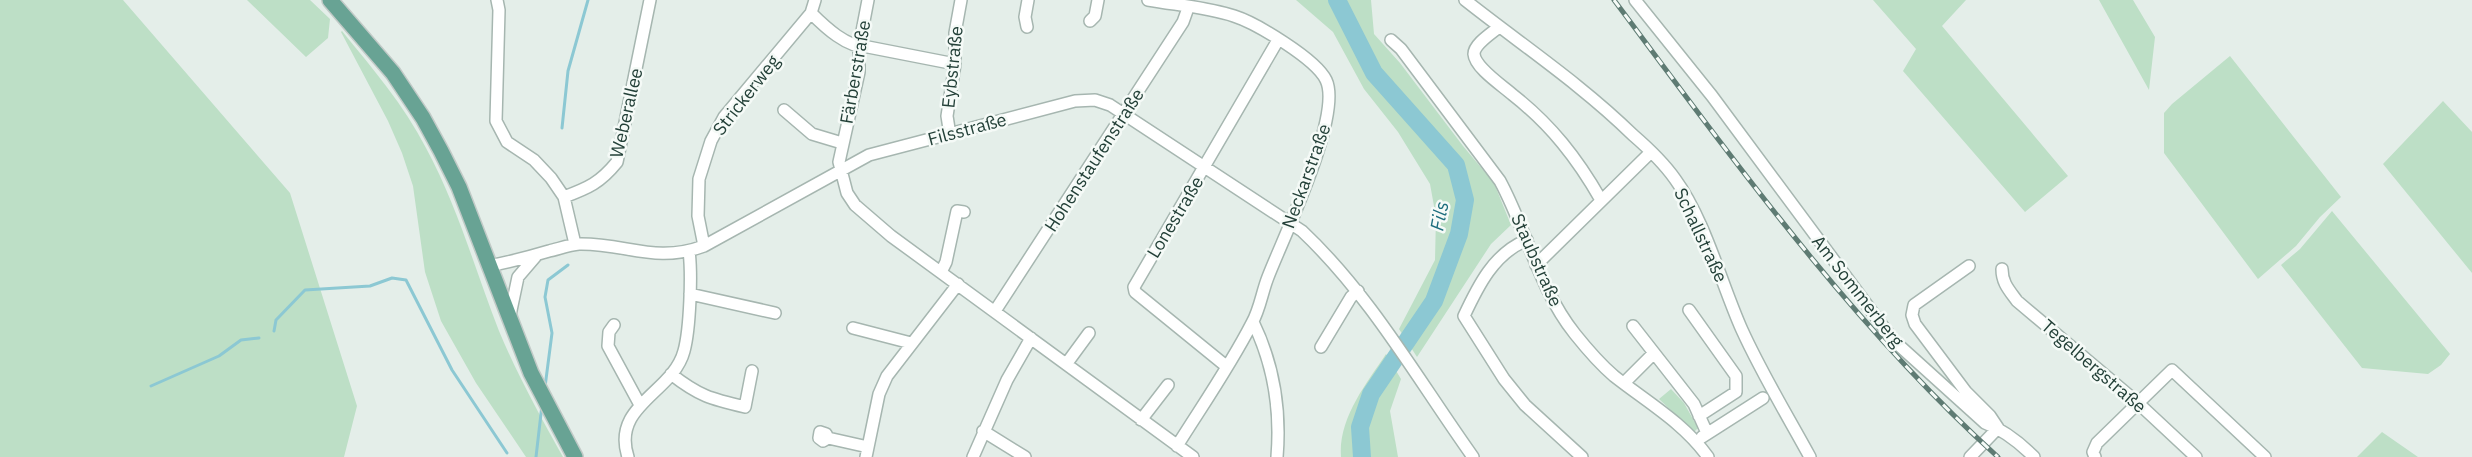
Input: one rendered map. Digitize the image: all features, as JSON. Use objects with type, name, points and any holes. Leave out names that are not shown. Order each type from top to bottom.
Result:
[{"type":"main road","points":[[330,0],[393,73],[423,118],[459,187],[509,319],[541,391],[575,457]]},
{"type":"street","points":[[497,0],[499,10],[496,122],[507,142],[534,160],[552,178],[564,197],[575,244]]},
{"type":"street","name":"Weberallee","points":[[564,197],[595,185],[605,178],[617,162],[650,0]]},
{"type":"street","points":[[815,0],[812,13],[823,24],[859,47],[868,47],[955,64]]},
{"type":"street","name":"Färberstraße","points":[[840,169],[842,144],[859,72],[859,47],[868,0]]},
{"type":"street","name":"Eybstraße","points":[[950,135],[947,116],[955,64],[955,33],[961,0]]},
{"type":"street","points":[[1027,28],[1025,18],[1028,0]]},
{"type":"street","points":[[1090,21],[1094,16],[1098,0]]},
{"type":"street","name":"Neckarstraße","points":[[1148,0],[1235,16],[1314,63],[1326,80],[1329,88],[1326,127],[1315,162],[1289,223],[1253,322],[1177,446]]},
{"type":"street","name":"Schallstraße","points":[[1465,0],[1583,90],[1651,152],[1675,179],[1702,229],[1742,331],[1773,392],[1810,457]]},
{"type":"street","name":"Am Sommerberg","points":[[1635,0],[1712,96],[1893,340],[1985,423],[1998,428],[2022,445],[2034,457]]},
{"type":"street","name":"Hohenstaufenstraße","points":[[995,311],[1183,22],[1188,8]]},
{"type":"street","name":"Strickerweg","points":[[704,246],[698,216],[698,179],[714,134],[724,117],[812,13]]},
{"type":"street","points":[[1499,27],[1476,47],[1474,52],[1475,61],[1486,73],[1538,115],[1564,143],[1582,166],[1601,200]]},
{"type":"street","name":"Lonestraße","points":[[1226,366],[1135,292],[1136,282],[1278,40]]},
{"type":"street","name":"Staubstraße","points":[[1391,40],[1400,49],[1500,181],[1527,240],[1536,265],[1559,311],[1574,334],[1600,362],[1624,383],[1697,441],[1708,457]]},
{"type":"street","name":"Filsstraße","points":[[489,266],[575,244],[598,245],[651,254],[690,252],[704,246],[840,169],[869,155],[950,135],[1052,106],[1096,100],[1110,105],[1302,231],[1324,251],[1358,291],[1473,457]]},
{"type":"street","name":"Färberstraße","points":[[784,110],[812,134],[842,144]]},
{"type":"street","points":[[1536,265],[1651,152]]},
{"type":"street","points":[[840,169],[848,193],[866,216],[1193,457]]},
{"type":"street","points":[[941,272],[946,262],[957,211],[964,212]]},
{"type":"street","points":[[1527,240],[1516,244],[1493,265],[1479,285],[1464,316],[1525,406],[1582,457]]},
{"type":"street","points":[[628,457],[625,448],[625,434],[631,416],[671,374],[684,352],[690,294],[690,252]]},
{"type":"street","points":[[509,319],[518,277],[537,255]]},
{"type":"street","name":"Am Sommerberg","points":[[1969,266],[1914,305],[1912,315],[1915,324],[1966,392],[1990,416],[1998,428]]},
{"type":"street","name":"Tegelbergstraße","points":[[2002,269],[2002,277],[2006,286],[2017,301],[2138,403],[2196,457]]},
{"type":"street","points":[[828,438],[867,452],[878,394],[887,376],[910,343],[958,284]]},
{"type":"street","points":[[1321,347],[1351,297],[1358,291]]},
{"type":"street","points":[[690,294],[775,313]]},
{"type":"street","points":[[1689,310],[1736,376],[1736,392],[1746,408]]},
{"type":"street","points":[[1253,322],[1266,349],[1274,377],[1279,431],[1277,457]]},
{"type":"street","points":[[614,325],[609,332],[608,346],[640,405]]},
{"type":"street","points":[[1632,326],[1694,404],[1707,433]]},
{"type":"street","points":[[853,328],[910,343]]},
{"type":"street","points":[[1067,364],[1089,333]]},
{"type":"street","points":[[973,457],[1007,380],[1031,338]]},
{"type":"street","points":[[1624,383],[1653,354]]},
{"type":"street","points":[[2095,457],[2093,452],[2097,443],[2172,370],[2265,457]]},
{"type":"street","points":[[671,374],[693,392],[711,399],[745,407],[752,371]]},
{"type":"street","points":[[1141,420],[1168,385]]},
{"type":"street","points":[[1699,416],[1736,392]]},
{"type":"street","points":[[1697,441],[1763,398]]},
{"type":"street","points":[[1970,457],[1998,428]]},
{"type":"street","points":[[983,431],[1025,457]]},
{"type":"green space","points":[[0,0],[123,0],[290,193],[357,406],[344,457],[0,457]]},
{"type":"green space","points":[[247,0],[310,0],[330,19],[328,38],[306,57]]},
{"type":"green space","points":[[1296,0],[1371,0],[1374,34],[1400,63],[1463,146],[1494,183],[1511,225],[1491,244],[1417,357],[1399,329],[1435,260],[1436,217],[1430,184],[1398,132],[1364,89],[1333,32]]},
{"type":"green space","points":[[1873,0],[1966,0],[1942,26],[2068,176],[2025,212],[1903,71],[1916,49]]},
{"type":"green space","points":[[2099,0],[2133,0],[2155,37],[2149,90]]},
{"type":"green space","points":[[342,31],[398,102],[426,148],[448,193],[506,347],[529,395],[563,457],[526,457],[476,383],[441,321],[425,272],[413,186],[402,153],[388,121]]},
{"type":"green space","points":[[2230,56],[2341,197],[2320,217],[2296,246],[2258,279],[2164,153],[2164,113],[2172,104]]},
{"type":"green space","points":[[2443,101],[2472,132],[2472,273],[2383,164]]},
{"type":"green space","points":[[2332,211],[2450,354],[2441,365],[2428,374],[2362,368],[2281,265],[2300,249]]},
{"type":"green space","points":[[1386,354],[1401,379],[1390,411],[1398,457],[1341,457],[1344,429],[1355,402]]},
{"type":"green space","points":[[1671,389],[1684,403],[1698,428],[1694,432],[1659,399]]},
{"type":"green space","points":[[2382,432],[2418,457],[2357,457]]},
{"type":"waterway","points":[[562,128],[568,71],[588,0]]},
{"type":"waterway","name":"Fils","points":[[1337,0],[1374,73],[1456,165],[1465,200],[1459,234],[1434,301],[1371,394],[1360,427],[1362,457]]},
{"type":"waterway","points":[[545,387],[552,333],[545,297],[548,280],[568,265]]},
{"type":"waterway","points":[[274,331],[276,320],[305,290],[370,286],[392,278],[406,280],[452,370],[507,453]]},
{"type":"waterway","points":[[151,386],[219,356],[241,340],[259,338]]},
{"type":"waterway","points":[[536,457],[542,405]]},
{"type":"railway","points":[[1614,0],[1703,120],[1843,296],[1944,406],[1998,457]]}]
